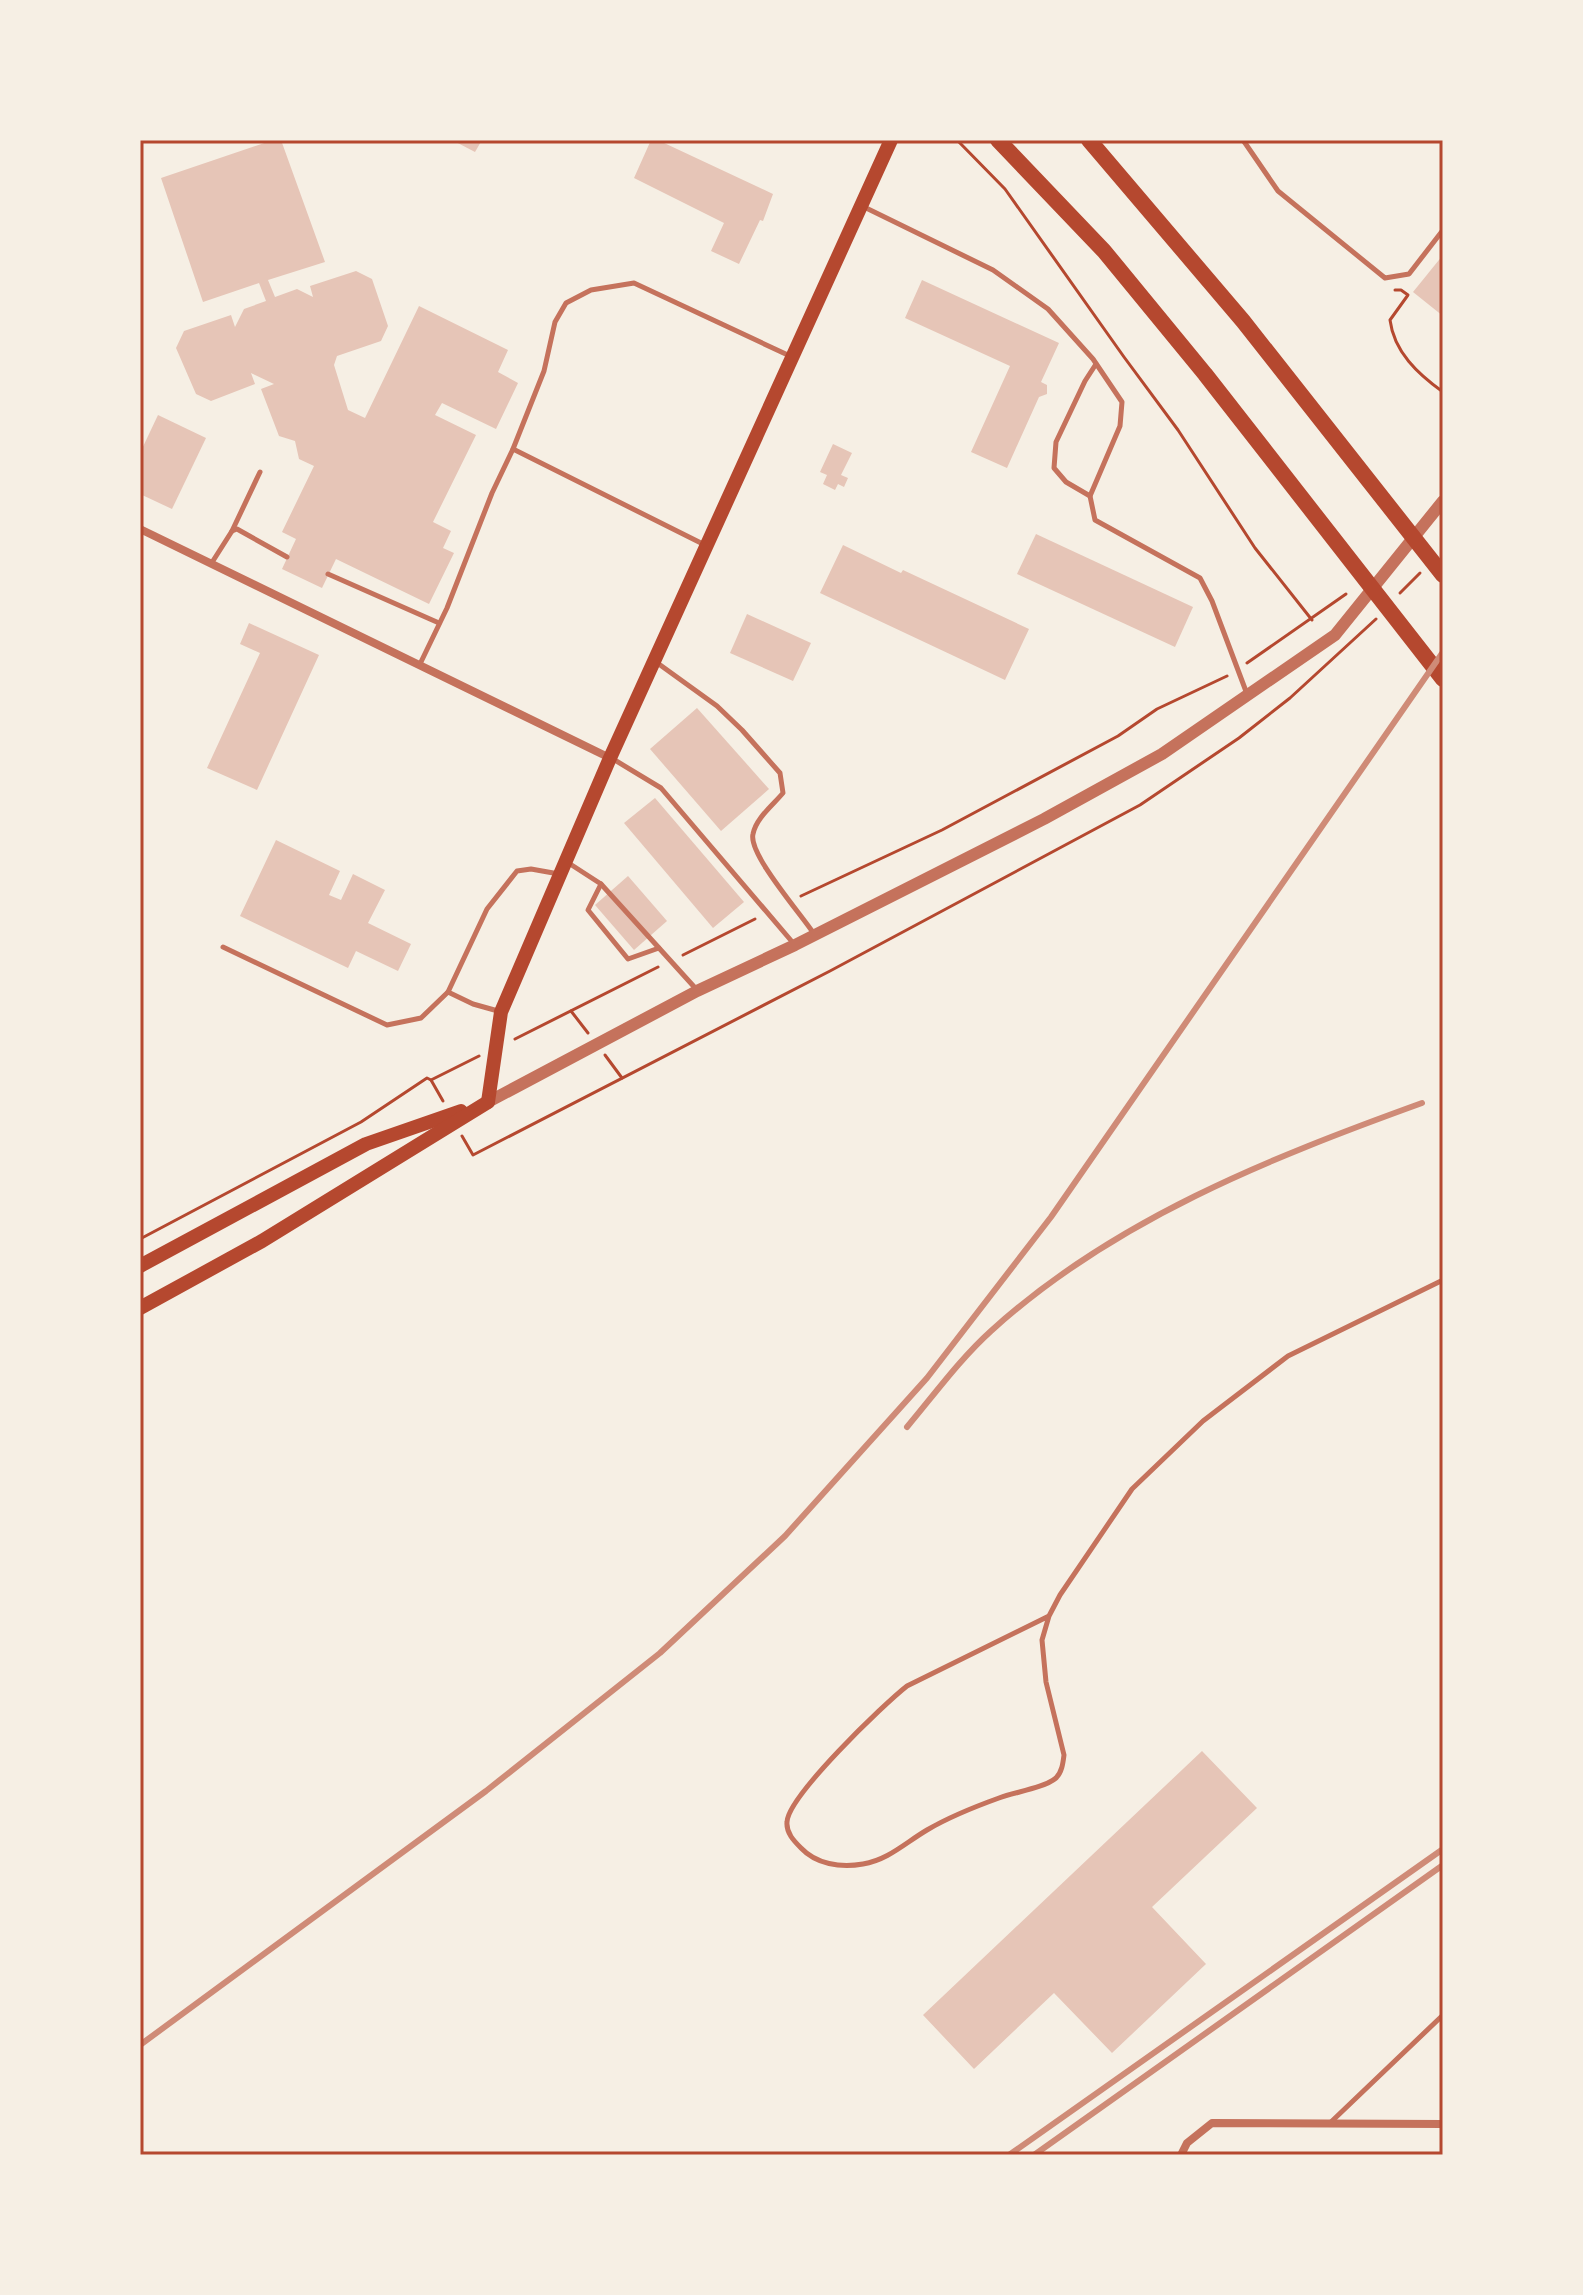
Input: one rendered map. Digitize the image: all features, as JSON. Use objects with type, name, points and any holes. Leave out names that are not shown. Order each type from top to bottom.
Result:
[{"type":"highway","points":[[998,140],[1104,251],[1205,374],[1443,679]]},
{"type":"highway","points":[[1089,140],[1243,321],[1443,575]]},
{"type":"main road","points":[[488,1102],[501,1012],[610,758],[891,140]]},
{"type":"main road","points":[[140,1266],[366,1144],[488,1102]]},
{"type":"main road","points":[[140,1308],[262,1241],[488,1102]]},
{"type":"street","points":[[488,1102],[697,991],[1044,819],[1162,754],[1335,635],[1443,501]]},
{"type":"street","points":[[140,529],[610,758]]},
{"type":"street","points":[[1181,2155],[1187,2143],[1212,2123],[1443,2124]]},
{"type":"lane","points":[[1243,140],[1278,191],[1385,278],[1409,274],[1443,230]]},
{"type":"lane","points":[[861,206],[993,270],[1048,309],[1096,364],[1122,402],[1120,426],[1090,496],[1095,520],[1200,578],[1212,601],[1248,697]]},
{"type":"lane","points":[[420,664],[513,449],[544,371],[555,322],[566,303],[591,290],[634,283],[794,358]]},
{"type":"lane","points":[[1090,496],[1066,482],[1054,468],[1056,442],[1096,364]]},
{"type":"lane","points":[[513,449],[707,546]]},
{"type":"lane","points":[[211,564],[232,531],[260,472]]},
{"type":"lane","points":[[232,531],[237,529],[244,532],[287,557]]},
{"type":"lane","points":[[328,574],[439,623]]},
{"type":"lane","points":[[655,661],[717,706],[780,773],[783,793],[756,824],[751,837],[758,859],[815,935]]},
{"type":"lane","points":[[610,758],[661,788],[795,945]]},
{"type":"lane","points":[[223,947],[387,1025],[421,1018],[448,992],[487,909],[517,871],[564,868],[601,884],[697,991]]},
{"type":"lane","points":[[601,884],[588,910],[628,959],[659,948]]},
{"type":"lane","points":[[448,992],[473,1004],[501,1012]]},
{"type":"lane","points":[[1049,1616],[907,1686],[886,1702],[797,1799],[787,1822],[795,1843],[812,1859],[829,1864],[864,1864],[889,1855],[927,1830],[964,1812],[1057,1777],[1064,1755],[1046,1682],[1042,1640],[1049,1616],[1060,1595],[1132,1489],[1203,1421],[1288,1356],[1443,1280]]},
{"type":"lane","points":[[1328,2125],[1443,2015]]},
{"type":"path","points":[[957,140],[1005,189],[1178,430],[1255,548],[1312,620]]},
{"type":"path","points":[[1388,277],[1391,288],[1408,295],[1390,320],[1403,355],[1417,372],[1443,392]]},
{"type":"path","points":[[1396,598],[1426,566]]},
{"type":"path","points":[[792,901],[942,830],[1118,736],[1157,709],[1238,669],[1349,592]]},
{"type":"path","points":[[473,1155],[844,964],[1140,805],[1239,738],[1290,698],[1385,610]]},
{"type":"path","points":[[571,1011],[768,913]]},
{"type":"path","points":[[140,1239],[361,1122],[386,1107],[419,1080],[431,1080]]},
{"type":"building","points":[[273,140],[281,140],[325,262],[268,280],[275,297],[297,289],[313,297],[310,286],[356,271],[372,279],[388,326],[381,341],[337,356],[334,365],[348,410],[365,418],[419,306],[508,350],[498,372],[518,383],[496,429],[442,403],[435,415],[476,435],[433,522],[451,531],[443,548],[454,553],[429,604],[336,559],[322,588],[282,569],[296,539],[282,532],[314,466],[299,459],[295,441],[279,436],[261,389],[274,384],[251,373],[255,384],[211,401],[196,394],[176,348],[184,331],[231,315],[235,327],[244,309],[266,301],[259,283],[203,302],[161,178]]},
{"type":"building","points":[[452,140],[482,140],[475,152]]},
{"type":"building","points":[[651,140],[662,142],[773,194],[763,221],[760,220],[739,264],[711,251],[724,223],[634,178]]},
{"type":"building","points":[[1443,255],[1443,316],[1413,292]]},
{"type":"building","points":[[922,280],[1059,343],[1041,382],[1047,385],[1047,394],[1039,397],[1007,468],[971,452],[1010,366],[905,318]]},
{"type":"building","points":[[158,415],[206,438],[172,509],[140,494],[140,453]]},
{"type":"building","points":[[833,444],[852,453],[841,475],[848,478],[844,487],[838,484],[835,490],[823,484],[827,475],[820,472]]},
{"type":"building","points":[[1036,534],[1193,607],[1175,647],[1017,574]]},
{"type":"building","points":[[843,545],[1029,629],[1005,680],[820,593]]},
{"type":"building","points":[[747,614],[811,643],[793,681],[730,653]]},
{"type":"building","points":[[249,623],[319,655],[257,790],[207,768],[260,653],[240,644]]},
{"type":"building","points":[[697,708],[769,789],[721,831],[650,749]]},
{"type":"building","points":[[655,798],[744,902],[713,928],[624,823]]},
{"type":"building","points":[[276,840],[340,871],[329,895],[341,900],[353,874],[385,890],[368,923],[411,944],[398,971],[356,951],[348,968],[240,916]]},
{"type":"building","points":[[628,876],[667,921],[634,950],[595,905]]},
{"type":"building","points":[[1202,1751],[1257,1808],[1152,1907],[1206,1964],[1112,2053],[1054,1993],[974,2069],[923,2015]]},
{"type":"railway","points":[[140,2045],[486,1791],[660,1653],[785,1536],[927,1378],[1051,1217],[1443,652]]},
{"type":"railway","points":[[907,1427],[958,1365],[991,1331],[1088,1256],[1195,1196],[1251,1170],[1422,1103]]},
{"type":"railway","points":[[1009,2155],[1443,1849]]},
{"type":"railway","points":[[1034,2155],[1443,1865]]}]
